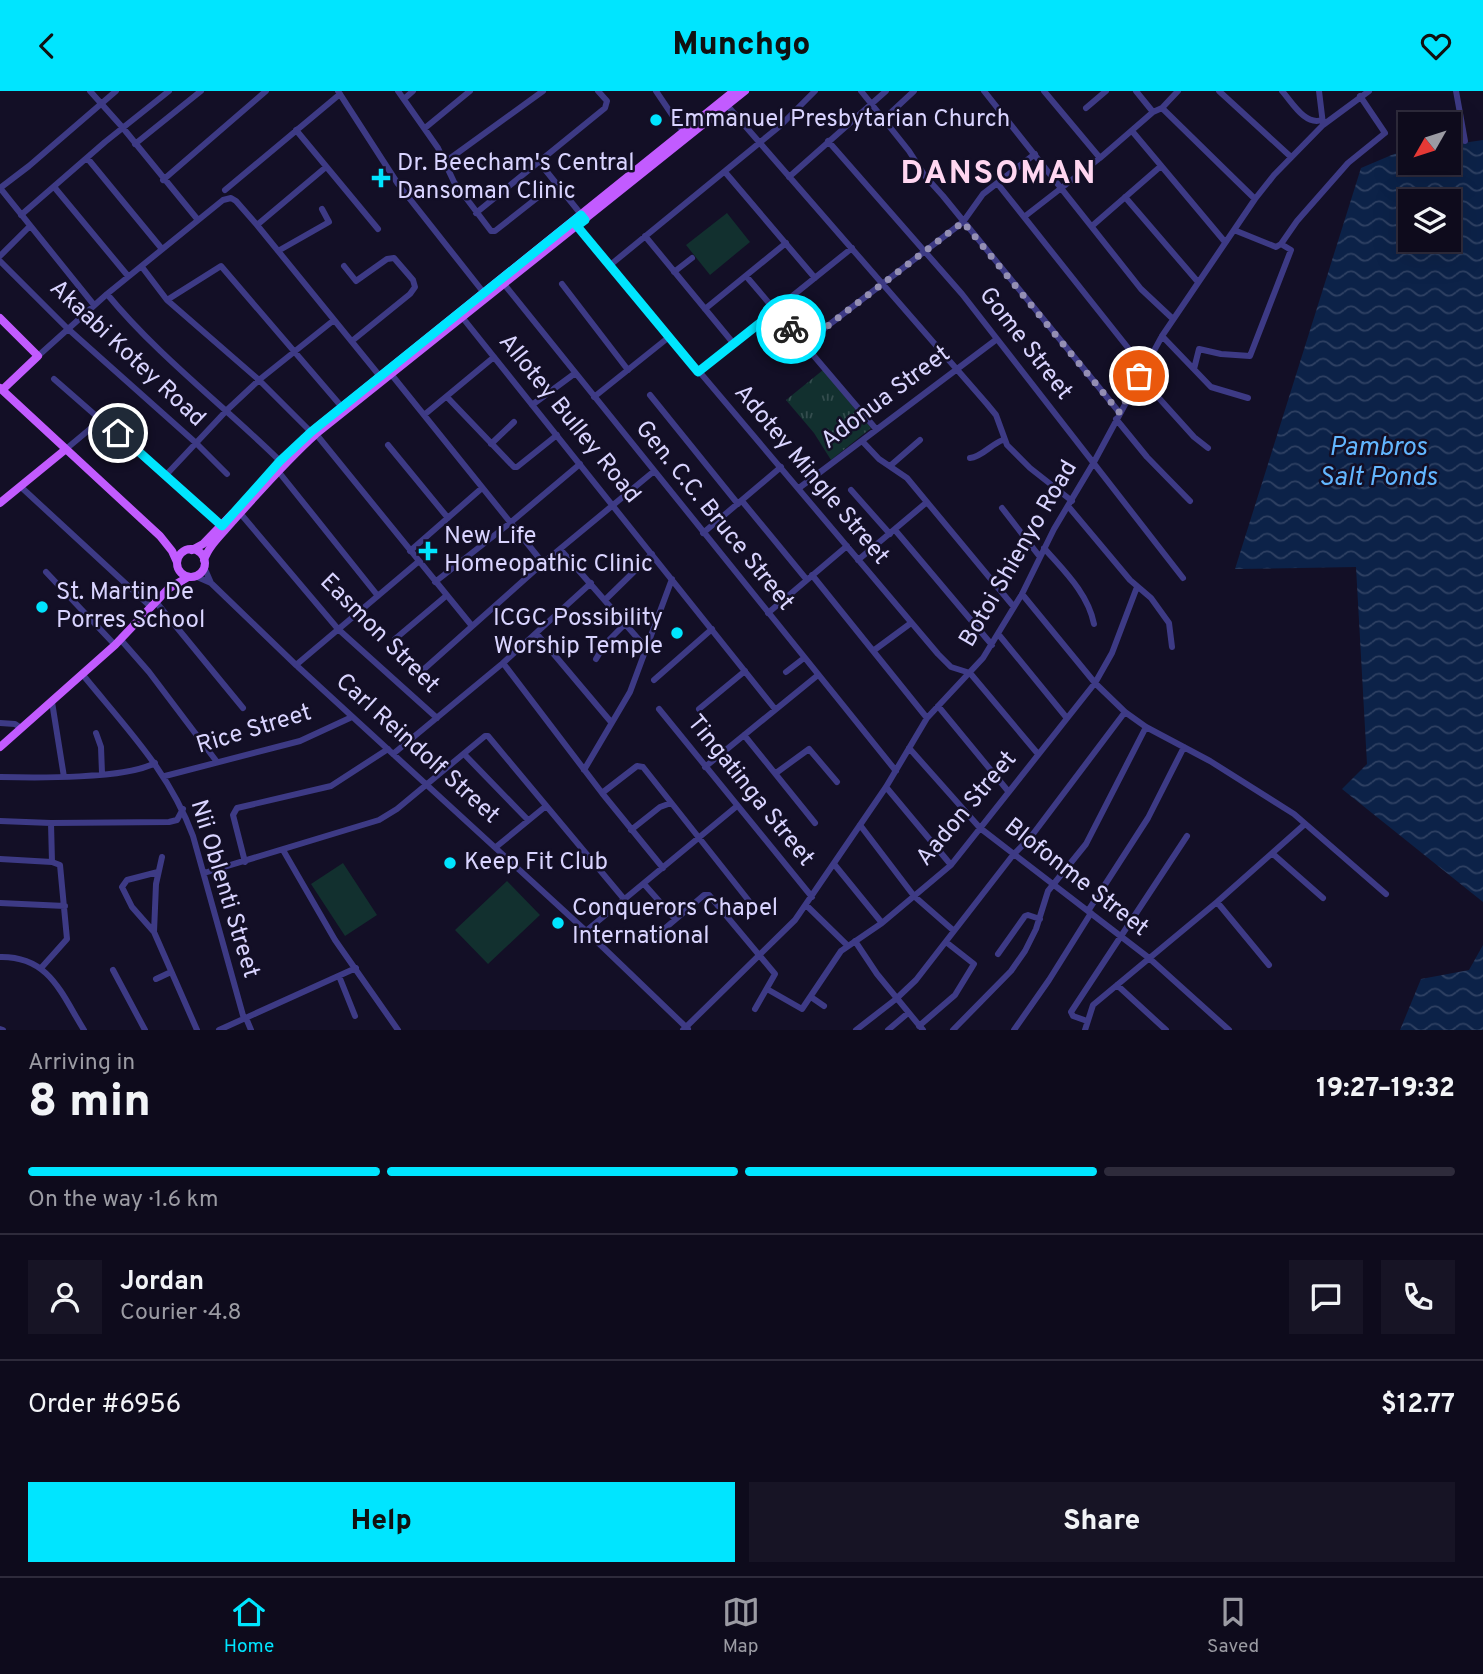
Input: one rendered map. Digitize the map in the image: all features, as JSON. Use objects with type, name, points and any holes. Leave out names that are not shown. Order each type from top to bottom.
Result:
[{"type":"main road","points":[[0,747],[118,643],[168,589],[180,554],[200,547],[280,461],[484,293],[583,218],[725,103],[734,91]]},
{"type":"main road","points":[[168,589],[192,577],[204,564],[209,550],[240,513],[313,433],[341,407],[462,317],[577,226],[683,131],[745,91]]},
{"type":"main road","points":[[0,318],[38,356],[1,389],[160,536],[173,551],[182,574],[192,577]]},
{"type":"main road","points":[[0,503],[66,449]]},
{"type":"main road","points":[[160,536],[200,553],[204,564]]},
{"type":"street","points":[[90,91],[198,220]]},
{"type":"street","points":[[94,305],[0,188],[116,91]]},
{"type":"street","points":[[21,215],[169,91]]},
{"type":"street","points":[[135,144],[201,91]]},
{"type":"street","points":[[163,180],[266,91]]},
{"type":"street","points":[[398,91],[425,128],[454,182],[493,232],[556,183]]},
{"type":"street","points":[[404,99],[413,91]]},
{"type":"street","points":[[425,128],[470,91]]},
{"type":"street","points":[[445,162],[543,91]]},
{"type":"street","points":[[476,213],[605,107],[607,101],[598,91]]},
{"type":"street","points":[[656,91],[683,131]]},
{"type":"street","points":[[609,266],[725,172],[815,91]]},
{"type":"street","points":[[862,91],[925,176],[1117,415],[1147,457],[1190,501]]},
{"type":"street","points":[[789,177],[886,91]]},
{"type":"street","points":[[884,119],[914,91]]},
{"type":"street","points":[[984,91],[1141,289],[1173,319]]},
{"type":"street","points":[[1044,91],[1100,158]]},
{"type":"street","points":[[1086,108],[1106,91]]},
{"type":"street","points":[[1136,91],[1153,111]]},
{"type":"street","points":[[1024,217],[1100,158],[1153,111],[1162,108],[1178,91]]},
{"type":"street","points":[[1219,91],[1291,157]]},
{"type":"street","points":[[1282,91],[1309,120],[1322,122],[1318,91]]},
{"type":"street","name":"Botoi Shienyo Road","points":[[686,1029],[795,920],[886,787],[928,718],[970,673],[999,635],[1044,548],[1162,336],[1255,199],[1322,122],[1369,91]]},
{"type":"street","points":[[1457,91],[1465,141]]},
{"type":"street","points":[[225,190],[339,93],[398,184],[484,293]]},
{"type":"street","points":[[1234,230],[1276,247],[1281,244],[1297,221],[1348,163],[1385,133],[1360,96]]},
{"type":"street","points":[[725,103],[958,368],[996,415],[1003,440],[1070,503],[1138,587],[1151,598],[1169,623],[1172,647]]},
{"type":"street","points":[[1162,108],[1255,199]]},
{"type":"street","points":[[296,130],[378,229]]},
{"type":"street","points":[[1132,131],[1225,242]]},
{"type":"street","name":"Gome Street","points":[[828,141],[926,251],[1183,578]]},
{"type":"street","points":[[804,344],[963,222],[976,202],[1035,154]]},
{"type":"street","points":[[88,159],[162,249]]},
{"type":"street","points":[[542,161],[543,167],[583,218]]},
{"type":"street","points":[[1092,226],[1161,166]]},
{"type":"street","points":[[257,225],[326,167]]},
{"type":"street","points":[[725,172],[815,278]]},
{"type":"street","points":[[997,183],[1144,367]]},
{"type":"street","points":[[55,188],[128,276]]},
{"type":"street","points":[[1125,197],[1198,282]]},
{"type":"street","points":[[38,356],[128,276],[223,199],[231,198],[257,225],[352,341],[424,415],[543,563]]},
{"type":"street","points":[[278,251],[328,222],[329,219],[322,209]]},
{"type":"street","name":"Adotey Mingle Street","points":[[577,226],[911,623],[951,667],[970,673],[1038,754]]},
{"type":"street","points":[[0,259],[30,227]]},
{"type":"street","points":[[645,236],[734,344]]},
{"type":"street","points":[[705,309],[786,243]]},
{"type":"street","points":[[1194,369],[1199,349],[1250,356],[1291,250],[1281,244]]},
{"type":"street","points":[[698,372],[852,248]]},
{"type":"street","points":[[344,266],[356,281],[391,258],[415,283],[410,294],[352,341]]},
{"type":"street","points":[[674,272],[692,258]]},
{"type":"street","name":"Akaabi Kotey Road","points":[[0,259],[67,328],[227,474]]},
{"type":"street","points":[[167,300],[221,266],[341,407]]},
{"type":"street","points":[[142,267],[167,300],[259,380],[313,433],[471,626]]},
{"type":"street","points":[[746,276],[876,429]]},
{"type":"street","name":"Gen. C.C. Bruce Street","points":[[504,284],[896,771]]},
{"type":"street","points":[[562,284],[628,370]]},
{"type":"street","points":[[107,294],[146,339],[280,461]]},
{"type":"street","name":"Allotey Bulley Road","points":[[462,317],[775,709]]},
{"type":"street","points":[[166,475],[259,380],[334,320]]},
{"type":"street","points":[[1162,336],[1211,387],[1248,398]]},
{"type":"street","points":[[594,397],[669,337]]},
{"type":"street","name":"Adonua Street","points":[[799,488],[997,339]]},
{"type":"street","points":[[424,415],[494,357]]},
{"type":"street","points":[[532,405],[575,374]]},
{"type":"street","points":[[1139,376],[1194,437],[1208,447]]},
{"type":"street","points":[[54,379],[222,526]]},
{"type":"street","points":[[649,395],[740,503],[810,578],[928,718]]},
{"type":"street","points":[[447,397],[512,466],[517,467],[557,435]]},
{"type":"street","points":[[66,449],[102,419]]},
{"type":"street","points":[[491,444],[514,422]]},
{"type":"street","points":[[890,466],[919,440]]},
{"type":"street","points":[[970,458],[1003,440]]},
{"type":"street","points":[[862,441],[876,457],[905,475],[1014,607]]},
{"type":"street","points":[[387,445],[448,518]]},
{"type":"street","points":[[435,582],[580,464]]},
{"type":"street","points":[[703,533],[781,467]]},
{"type":"street","points":[[278,471],[378,596]]},
{"type":"street","points":[[423,670],[543,563],[653,472]]},
{"type":"street","points":[[21,487],[154,605],[243,708]]},
{"type":"street","points":[[410,551],[482,488]]},
{"type":"street","points":[[851,490],[992,645]]},
{"type":"street","points":[[858,560],[927,502]]},
{"type":"street","points":[[1002,508],[1040,557]]},
{"type":"street","name":"Easmon Street","points":[[240,513],[338,629],[437,718]]},
{"type":"street","points":[[768,613],[847,546]]},
{"type":"street","points":[[1044,548],[1088,603],[1094,624]]},
{"type":"street","points":[[561,549],[647,649]]},
{"type":"street","points":[[605,600],[652,554]]},
{"type":"street","points":[[296,665],[418,562]]},
{"type":"street","name":"Carl Reindolf Street","points":[[204,564],[211,583],[352,717],[586,931],[686,1029]]},
{"type":"street","points":[[46,572],[149,672],[217,762]]},
{"type":"street","name":"Carl Reindolf Street","points":[[192,577],[211,583]]},
{"type":"street","points":[[584,770],[630,692],[672,579]]},
{"type":"street","points":[[245,862],[233,815],[237,808],[331,786],[390,752],[437,718],[503,663],[591,583]]},
{"type":"street","name":"Aadon Street","points":[[767,989],[802,1009],[837,955],[881,923],[951,865],[1095,683],[1119,638],[1138,587]]},
{"type":"street","points":[[1022,594],[1095,683],[1125,712],[1294,814],[1386,894]]},
{"type":"street","points":[[395,639],[446,596]]},
{"type":"street","points":[[873,651],[911,623]]},
{"type":"street","points":[[596,659],[605,644],[625,624]]},
{"type":"street","points":[[654,680],[712,628]]},
{"type":"street","points":[[536,633],[611,722]]},
{"type":"street","points":[[999,635],[1066,717]]},
{"type":"street","points":[[786,672],[804,658]]},
{"type":"street","points":[[503,663],[663,868]]},
{"type":"street","points":[[699,709],[745,671]]},
{"type":"street","name":"Nii Oblenti Street","points":[[83,675],[165,776],[183,809],[245,1018],[251,1030]]},
{"type":"street","points":[[705,767],[818,675]]},
{"type":"street","points":[[52,702],[64,777]]},
{"type":"street","points":[[938,706],[1008,792]]},
{"type":"street","name":"Tingatinga Street","points":[[659,709],[812,897]]},
{"type":"street","points":[[856,1030],[896,999],[924,971],[1013,855],[1030,838],[1125,712]]},
{"type":"street","name":"Rice Street","points":[[165,776],[300,741],[352,717]]},
{"type":"street","points":[[0,723],[15,724],[21,728]]},
{"type":"street","points":[[953,1030],[1011,971],[1025,951],[1040,919],[1045,899],[1092,834],[1146,727]]},
{"type":"street","points":[[96,733],[102,747],[102,773]]},
{"type":"street","points":[[744,735],[815,823]]},
{"type":"street","points":[[204,873],[379,820],[397,809],[488,736],[624,899]]},
{"type":"street","points":[[1014,1030],[1049,980],[1148,818],[1184,747]]},
{"type":"street","name":"Blofonme Street","points":[[909,748],[979,828],[1149,958],[1229,1030]]},
{"type":"street","points":[[776,773],[809,749],[837,782]]},
{"type":"street","points":[[464,754],[528,820]]},
{"type":"street","points":[[0,777],[64,777],[140,769],[155,763]]},
{"type":"street","points":[[602,793],[640,765],[749,901]]},
{"type":"street","points":[[886,787],[951,865]]},
{"type":"street","points":[[631,830],[660,807],[671,803]]},
{"type":"street","points":[[496,848],[546,806]]},
{"type":"street","points":[[586,931],[737,806]]},
{"type":"street","points":[[0,821],[169,822],[177,820],[183,809]]},
{"type":"street","points":[[51,823],[52,862]]},
{"type":"street","points":[[1085,1030],[1093,1005],[1217,902],[1305,824]]},
{"type":"street","points":[[860,825],[915,896],[954,931]]},
{"type":"street","points":[[1087,1021],[1073,1016],[1071,1012],[1187,836]]},
{"type":"street","points":[[283,850],[309,898],[398,1030]]},
{"type":"street","points":[[1273,854],[1324,898]]},
{"type":"street","points":[[154,932],[158,872],[162,857]]},
{"type":"street","points":[[0,859],[57,862],[61,868],[67,939],[42,967]]},
{"type":"street","points":[[834,864],[881,923]]},
{"type":"street","points":[[158,872],[127,880],[122,887],[132,907],[154,932],[197,1030]]},
{"type":"street","points":[[644,884],[675,919]]},
{"type":"street","points":[[656,936],[704,895],[709,895],[775,974],[755,1009]]},
{"type":"street","points":[[1217,902],[1269,965]]},
{"type":"street","points":[[0,903],[65,906]]},
{"type":"street","points":[[806,905],[848,946]]},
{"type":"street","points":[[998,954],[1025,916],[1040,919]]},
{"type":"street","points":[[855,941],[896,999],[921,1028],[955,995],[974,964],[946,942]]},
{"type":"street","points":[[0,957],[27,959],[42,967],[84,1030]]},
{"type":"street","points":[[219,1030],[356,968]]},
{"type":"street","points":[[113,970],[145,1030]]},
{"type":"street","points":[[156,979],[172,972]]},
{"type":"street","points":[[339,976],[355,1016]]},
{"type":"street","points":[[1117,985],[1166,1030]]},
{"type":"street","points":[[811,997],[824,1006]]},
{"type":"street","points":[[888,1030],[908,1013]]},
{"type":"green space","points":[[727,213],[750,242],[710,275],[686,245]]},
{"type":"green space","points":[[823,370],[871,428],[831,460],[814,433],[786,400]]},
{"type":"green space","points":[[343,863],[377,915],[345,936],[311,884]]},
{"type":"green space","points":[[507,881],[540,915],[488,964],[455,930]]},
{"type":"water","name":"Pambros Salt Ponds","points":[[1483,140],[1483,902],[1342,789],[1367,764],[1356,567],[1235,569],[1361,168],[1398,153],[1398,175],[1461,175],[1461,143]]},
{"type":"water","points":[[1483,945],[1483,1030],[1400,1030],[1421,979],[1469,970]]},
{"type":"way so far","points":[[791,329],[804,344],[963,222],[1119,412],[1139,376]]},
{"type":"place","name":"Emmanuel Presbytarian Church","points":[[656,120]]},
{"type":"place","name":"Dr. Beecham's Central Dansoman Clinic","points":[[381,178]]},
{"type":"place","name":"New Life Homeopathic Clinic","points":[[428,551]]},
{"type":"place","name":"St. Martin De Porres School","points":[[42,607]]},
{"type":"place","name":"ICGC Possibility Worship Temple","points":[[677,633]]},
{"type":"place","name":"Keep Fit Club","points":[[450,863]]},
{"type":"place","name":"Conquerors Chapel International","points":[[558,923]]},
{"type":"district","name":"DANSOMAN","points":[[999,175]]},
{"type":"route","points":[[118,433],[222,526],[280,461],[311,432],[581,215],[585,220],[577,226],[698,372],[775,311],[791,329]]}]
